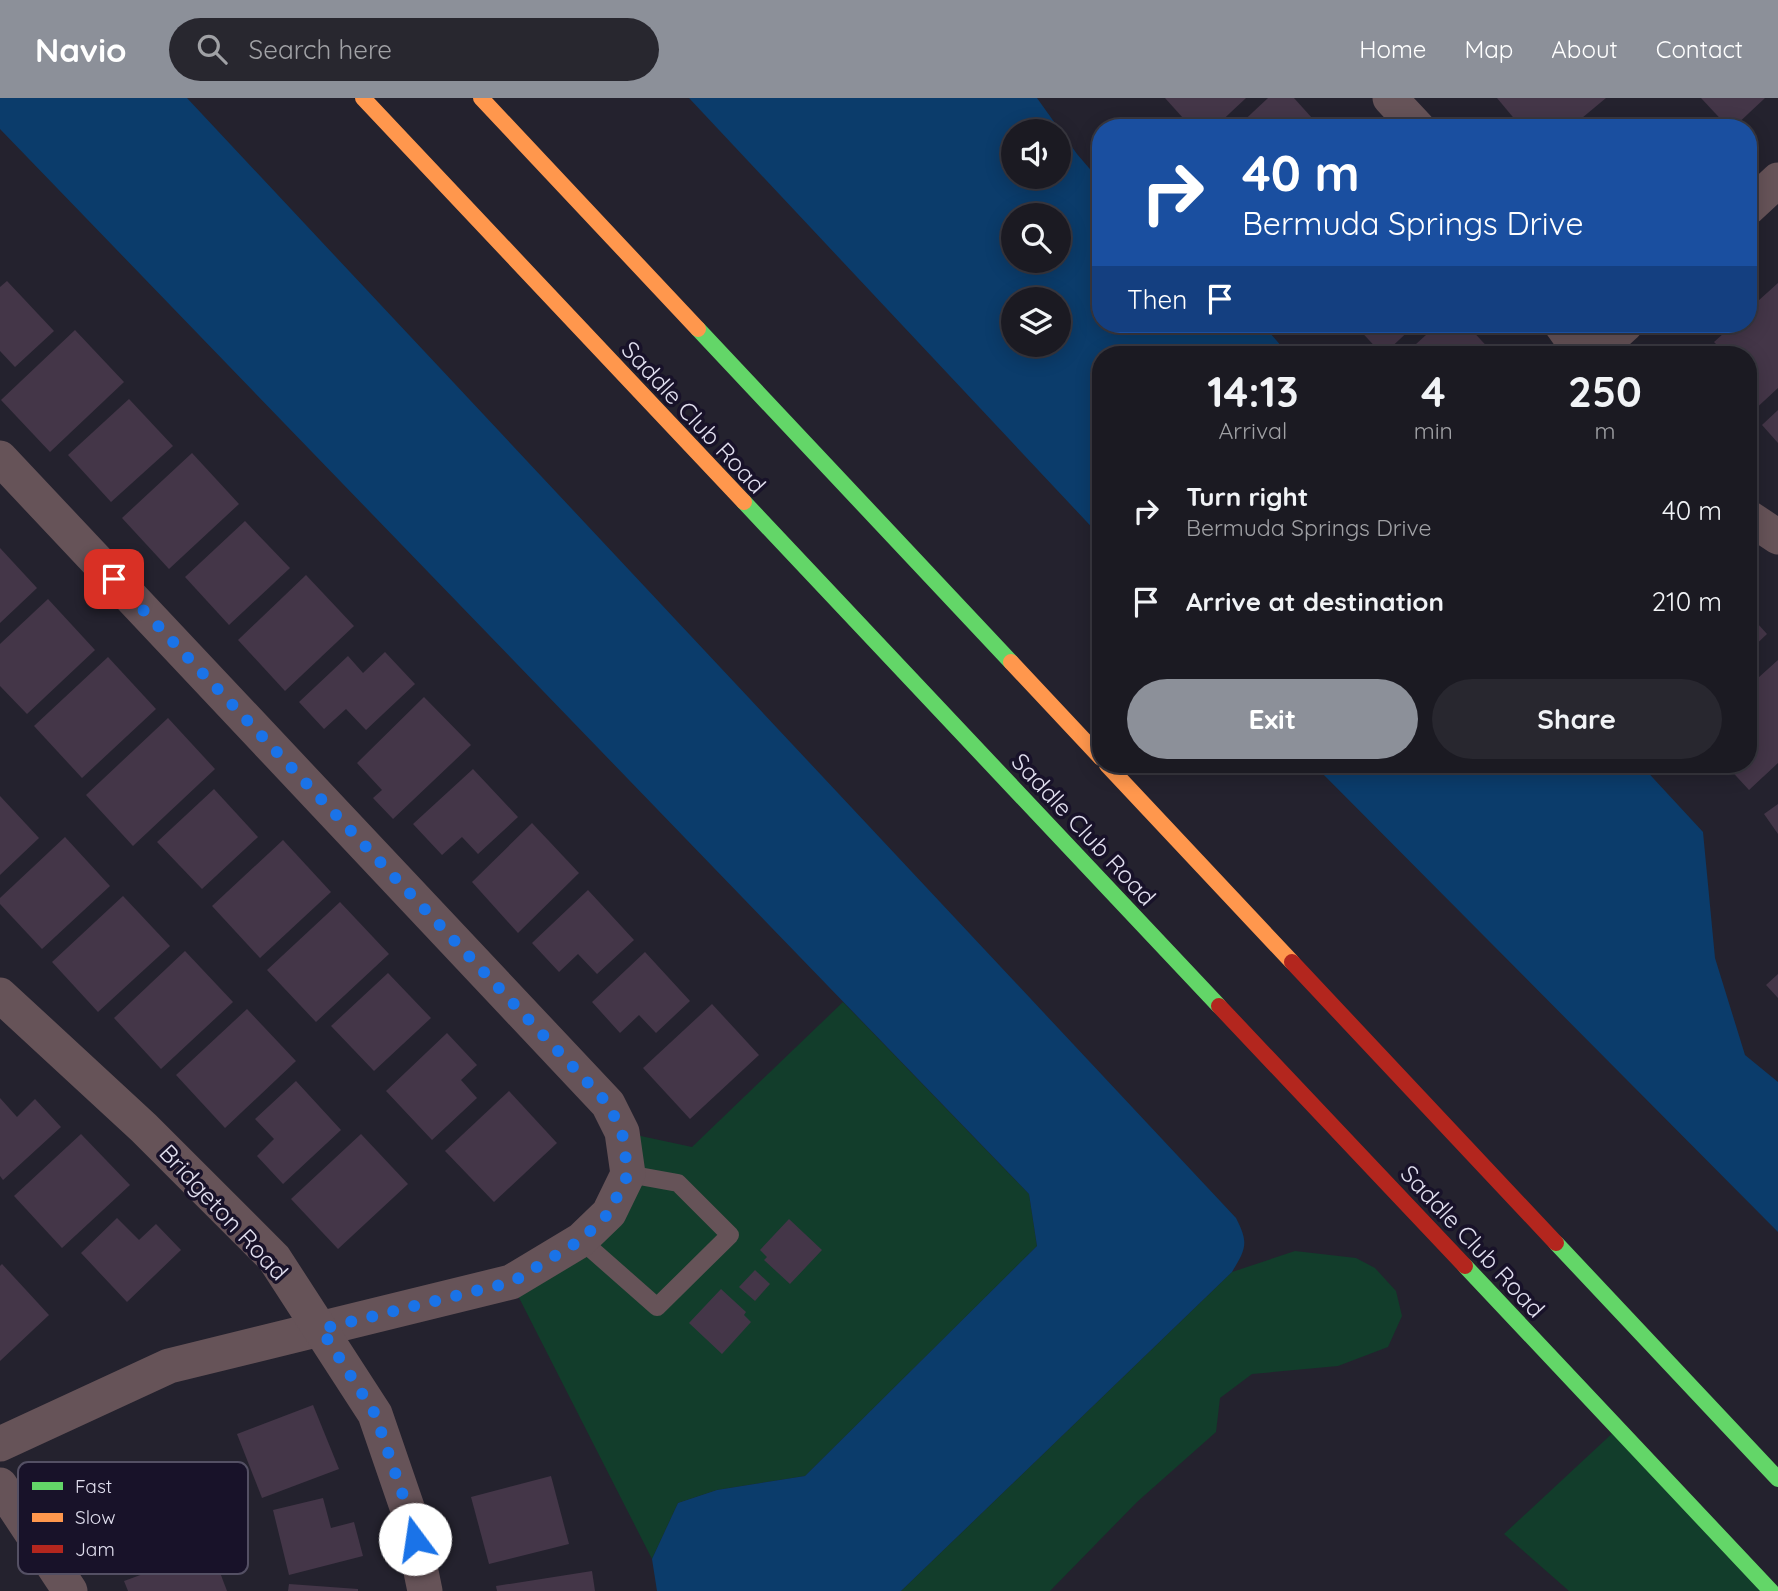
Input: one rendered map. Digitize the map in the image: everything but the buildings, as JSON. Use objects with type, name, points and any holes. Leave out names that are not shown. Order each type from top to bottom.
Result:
[{"type":"street","name":"Saddle Club Road","points":[[363,98],[1772,1591]]},
{"type":"street","points":[[481,98],[1092,748]]},
{"type":"street","points":[[1390,98],[1410,119]]},
{"type":"street","points":[[1757,200],[1778,180]]},
{"type":"street","points":[[1602,346],[1616,333]]},
{"type":"street","points":[[0,458],[608,1104],[622,1132],[628,1174],[609,1213],[581,1240],[512,1282],[169,1366],[0,1444]]},
{"type":"street","points":[[1757,523],[1778,537]]},
{"type":"street","points":[[1116,773],[1778,1479]]},
{"type":"street","name":"Bridgeton Road","points":[[0,995],[144,1128],[274,1258],[375,1414],[409,1513],[425,1591]]},
{"type":"street","points":[[0,1485],[18,1513]]},
{"type":"street","points":[[58,1574],[69,1591]]},
{"type":"lane","points":[[581,1240],[657,1307],[730,1235],[678,1183],[628,1174]]},
{"type":"green space","points":[[843,1002],[1029,1194],[1037,1246],[805,1476],[717,1490],[678,1503],[652,1559],[511,1282],[609,1213],[622,1132],[692,1147]]},
{"type":"green space","points":[[1295,1251],[1356,1258],[1375,1268],[1396,1291],[1402,1316],[1388,1347],[1338,1366],[1252,1374],[1220,1398],[1216,1432],[1137,1502],[1050,1591],[901,1591],[1232,1272]]},
{"type":"green space","points":[[1618,1428],[1771,1591],[1569,1591],[1504,1534]]},
{"type":"water","points":[[0,98],[187,98],[1236,1218],[1243,1234],[1244,1246],[1232,1272],[901,1591],[657,1591],[652,1559],[678,1503],[717,1490],[805,1476],[1037,1246],[1029,1194],[0,129]]},
{"type":"water","points":[[689,98],[1037,98],[1052,119],[1001,119],[1001,189],[1071,189],[1071,146],[1092,172],[1092,333],[1270,333],[1281,346],[1092,346],[1092,527]]},
{"type":"water","points":[[1322,773],[1648,773],[1703,832],[1715,958],[1745,1055],[1778,1082],[1778,1232]]},
{"type":"traffic: fast","points":[[698,329],[1011,662]]},
{"type":"traffic: fast","points":[[744,502],[1219,1006]]},
{"type":"traffic: fast","points":[[1556,1243],[1778,1479]]},
{"type":"traffic: fast","points":[[1465,1266],[1771,1591]]},
{"type":"traffic: slow","points":[[363,98],[744,502]]},
{"type":"traffic: slow","points":[[481,98],[698,329]]},
{"type":"traffic: slow","points":[[1011,662],[1092,748]]},
{"type":"traffic: slow","points":[[1115,773],[1292,962]]},
{"type":"traffic: jam","points":[[1292,962],[1556,1243]]},
{"type":"traffic: jam","points":[[1219,1006],[1465,1266]]},
{"type":"route","points":[[114,579],[608,1104],[622,1132],[628,1174],[609,1213],[581,1240],[512,1282],[321,1329],[375,1414],[409,1513],[415,1539]]}]
